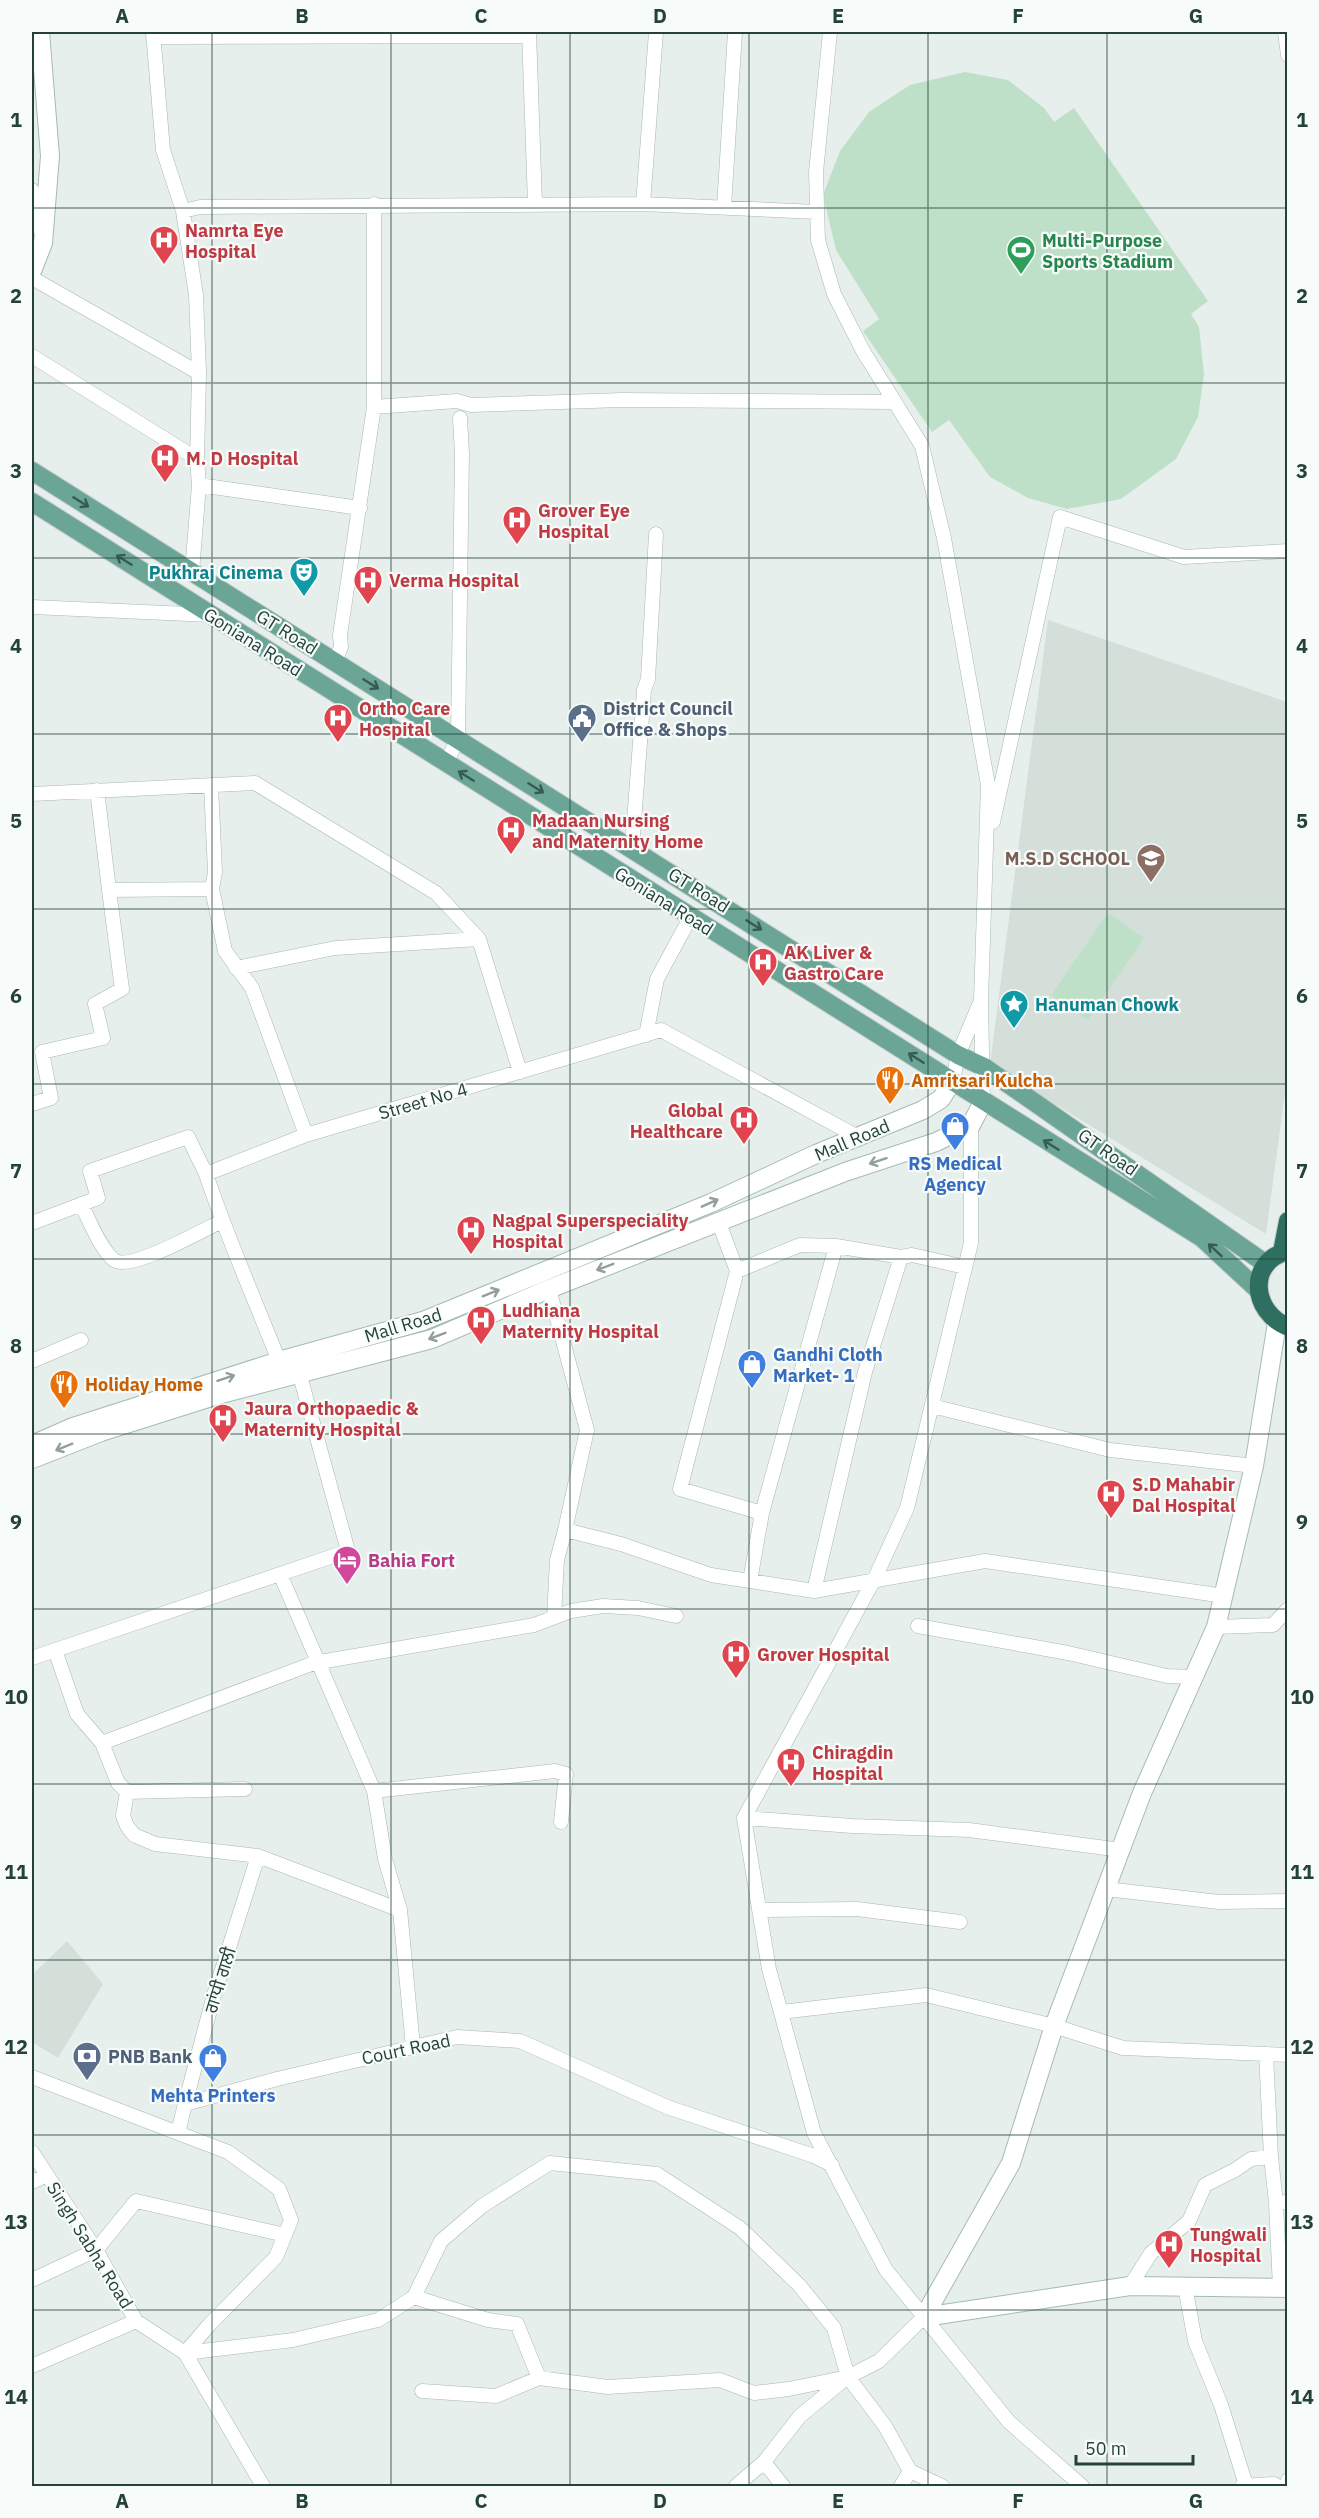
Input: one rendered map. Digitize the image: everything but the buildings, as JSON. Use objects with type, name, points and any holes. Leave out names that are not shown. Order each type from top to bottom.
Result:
[{"type":"highway","points":[[1282,1325],[1264,1309],[1258,1290],[1260,1276],[1266,1264],[1285,1251],[1287,1221]]},
{"type":"main road","points":[[32,271],[43,243],[50,156],[40,32]]},
{"type":"main road","name":"GT Road","points":[[32,471],[958,1054],[984,1067],[1266,1264]]},
{"type":"main road","name":"Goniana Road","points":[[32,502],[690,918],[953,1080],[982,1102],[1202,1238],[1258,1290]]},
{"type":"main road","name":"Mall Road","points":[[32,1444],[73,1427],[279,1361],[423,1321],[711,1203],[923,1110],[941,1099],[953,1080]]},
{"type":"main road","points":[[971,1125],[982,1102]]},
{"type":"main road","name":"Mall Road","points":[[32,1460],[101,1432],[299,1372],[432,1339],[549,1289],[845,1172],[936,1142],[971,1125]]},
{"type":"main road","points":[[924,2317],[1011,2163],[1054,2026],[1142,1793],[1216,1627],[1254,1466],[1282,1325]]},
{"type":"main road","points":[[924,2317],[1130,2286],[1284,2288]]},
{"type":"street","points":[[643,204],[656,32]]},
{"type":"street","points":[[724,207],[735,32]]},
{"type":"street","points":[[830,32],[816,172],[818,240],[834,294],[863,351],[922,446],[944,538],[988,785],[981,1001],[984,1067],[982,1102]]},
{"type":"street","points":[[1285,32],[1287,55]]},
{"type":"street","points":[[192,572],[199,485],[196,294],[183,211],[163,150],[153,34],[529,34],[535,204]]},
{"type":"street","points":[[32,190],[43,243]]},
{"type":"street","points":[[183,211],[200,207],[374,204],[643,204],[817,212]]},
{"type":"street","points":[[335,662],[341,647],[340,635],[374,407],[374,204]]},
{"type":"street","points":[[32,278],[199,373]]},
{"type":"street","points":[[32,356],[197,459]]},
{"type":"street","points":[[374,407],[457,401],[471,405],[622,400],[893,402]]},
{"type":"street","points":[[446,763],[458,739],[462,454],[460,418]]},
{"type":"street","points":[[199,485],[360,508]]},
{"type":"street","points":[[986,855],[1060,517],[1184,557],[1287,550]]},
{"type":"street","points":[[632,848],[644,690],[648,679],[656,534]]},
{"type":"street","points":[[32,608],[211,615]]},
{"type":"street","points":[[32,794],[255,783],[436,893],[479,939],[520,1072]]},
{"type":"street","points":[[212,785],[215,872],[212,890],[225,951],[252,988],[306,1135]]},
{"type":"street","points":[[32,1104],[51,1098],[42,1052],[103,1038],[95,1004],[122,989],[97,790]]},
{"type":"street","points":[[109,890],[212,890]]},
{"type":"street","points":[[646,1035],[657,979],[690,918]]},
{"type":"street","points":[[236,968],[335,948],[479,939]]},
{"type":"street","points":[[953,1080],[958,1054],[981,1001]]},
{"type":"street","name":"Street No 4","points":[[206,1174],[306,1135],[661,1030],[858,1137]]},
{"type":"street","points":[[971,1125],[970,1243],[907,1508],[875,1578],[744,1818],[769,1968],[814,2133],[886,2270],[1009,2422],[1082,2487]]},
{"type":"street","points":[[32,1223],[98,1198],[90,1171],[188,1137],[206,1174],[222,1221],[279,1361]]},
{"type":"street","points":[[81,1204],[107,1253],[116,1262],[124,1264],[143,1259],[222,1221]]},
{"type":"street","points":[[718,1223],[737,1271],[680,1488],[762,1513]]},
{"type":"street","points":[[737,1271],[800,1245],[836,1246],[901,1257],[912,1255],[965,1267]]},
{"type":"street","points":[[750,1581],[762,1513],[836,1246]]},
{"type":"street","points":[[814,1591],[865,1372],[901,1257]]},
{"type":"street","points":[[549,1289],[587,1430],[557,1560],[554,1617]]},
{"type":"street","points":[[32,1361],[81,1340]]},
{"type":"street","points":[[32,1658],[348,1551],[299,1372]]},
{"type":"street","points":[[932,1406],[1110,1450],[1254,1466]]},
{"type":"street","points":[[565,1530],[621,1545],[711,1575],[814,1591],[875,1578],[986,1561],[1224,1596]]},
{"type":"street","points":[[280,1574],[374,1791],[385,1859],[400,1910],[414,2047]]},
{"type":"street","points":[[102,1743],[318,1662],[534,1625],[571,1611],[603,1606],[638,1608],[676,1616]]},
{"type":"street","points":[[1216,1627],[1274,1624],[1287,1609]]},
{"type":"street","points":[[918,1626],[1068,1653],[1167,1676],[1194,1677]]},
{"type":"street","points":[[55,1650],[77,1714],[102,1743],[118,1783],[127,1792],[244,1790]]},
{"type":"street","points":[[374,1791],[555,1772],[566,1774],[561,1822]]},
{"type":"street","points":[[127,1792],[123,1816],[134,1835],[155,1844],[258,1856],[400,1910]]},
{"type":"street","points":[[744,1818],[852,1826],[969,1830],[1121,1850]]},
{"type":"street","name":"ਗਾਂਧੀ ਗਲੀ","points":[[185,2104],[214,1995],[258,1856]]},
{"type":"street","points":[[1106,1889],[1219,1902],[1287,1901]]},
{"type":"street","points":[[759,1910],[857,1909],[960,1922]]},
{"type":"street","points":[[781,2012],[926,1995],[1054,2026],[1123,2048],[1287,2055]]},
{"type":"street","name":"Court Road","points":[[185,2104],[277,2079],[457,2037],[520,2041],[667,2107],[814,2156],[832,2165]]},
{"type":"street","points":[[1266,2054],[1271,2157],[1282,2202],[1284,2288]]},
{"type":"street","points":[[32,2077],[228,2152],[279,2189],[291,2220],[276,2257],[209,2325],[185,2354]]},
{"type":"street","points":[[178,2133],[185,2104]]},
{"type":"street","name":"Singh Sabha Road","points":[[32,2152],[96,2250],[136,2321],[185,2354]]},
{"type":"street","points":[[1130,2286],[1151,2253],[1189,2221],[1205,2185],[1235,2170],[1251,2158],[1271,2157]]},
{"type":"street","points":[[185,2354],[293,2340],[378,2320],[414,2297],[441,2241],[482,2206],[550,2163],[657,2174],[740,2228],[799,2285],[834,2328],[848,2377],[885,2426],[910,2471],[942,2487]]},
{"type":"street","points":[[32,2182],[47,2175]]},
{"type":"street","points":[[32,2280],[96,2250],[136,2202],[285,2235]]},
{"type":"street","points":[[1185,2286],[1195,2342],[1221,2405],[1244,2486],[1274,2484],[1277,2487]]},
{"type":"street","points":[[414,2297],[488,2320],[517,2324],[539,2378]]},
{"type":"street","points":[[736,2487],[764,2462],[800,2416],[848,2377],[879,2361],[924,2317]]},
{"type":"street","points":[[32,2366],[136,2321]]},
{"type":"street","points":[[185,2354],[263,2487]]},
{"type":"street","points":[[422,2391],[496,2396],[539,2378],[608,2387],[720,2380],[754,2393],[789,2389],[848,2377]]},
{"type":"street","points":[[764,2462],[783,2487]]},
{"type":"street","points":[[901,2487],[910,2471]]},
{"type":"street","points":[[1286,2487],[1287,2480]]},
{"type":"shaded area","name":"M.S.D SCHOOL","points":[[1048,620],[1287,702],[1288,1070],[1266,1234],[990,1064]]},
{"type":"shaded area","points":[[67,1941],[103,1984],[58,2058],[32,2042],[32,1975]]},
{"type":"green space","name":"Multi-Purpose Sports Stadium","points":[[965,72],[1008,80],[1044,108],[1054,122],[1074,108],[1208,301],[1191,314],[1199,327],[1204,374],[1198,417],[1176,459],[1121,499],[1067,509],[1028,498],[990,477],[949,420],[932,432],[863,331],[879,319],[836,250],[823,195],[840,151],[869,112],[910,85]]},
{"type":"green space","points":[[1108,913],[1144,938],[1088,1020],[1051,995]]},
{"type":"place","name":"Namrta Eye Hospital","points":[[164,266]]},
{"type":"place","name":"Multi-Purpose Sports Stadium","points":[[1021,276]]},
{"type":"place","name":"M. D Hospital","points":[[165,484]]},
{"type":"place","name":"Grover Eye Hospital","points":[[517,546]]},
{"type":"place","name":"Pukhraj Cinema","points":[[304,598]]},
{"type":"place","name":"Verma Hospital","points":[[368,606]]},
{"type":"place","name":"Ortho Care Hospital","points":[[338,744]]},
{"type":"place","name":"District Council Office & Shops","points":[[582,744]]},
{"type":"place","name":"Madaan Nursing and Maternity Home","points":[[511,856]]},
{"type":"place","name":"M.S.D SCHOOL","points":[[1151,884]]},
{"type":"place","name":"AK Liver & Gastro Care","points":[[763,988]]},
{"type":"place","name":"Hanuman Chowk","points":[[1014,1030]]},
{"type":"place","name":"Amritsari Kulcha","points":[[890,1106]]},
{"type":"place","name":"Global Healthcare","points":[[744,1146]]},
{"type":"place","name":"RS Medical Agency","points":[[955,1152]]},
{"type":"place","name":"Nagpal Superspeciality Hospital","points":[[471,1256]]},
{"type":"place","name":"Ludhiana Maternity Hospital","points":[[481,1346]]},
{"type":"place","name":"Gandhi Cloth Market- 1","points":[[752,1390]]},
{"type":"place","name":"Holiday Home","points":[[64,1410]]},
{"type":"place","name":"Jaura Orthopaedic & Maternity Hospital","points":[[223,1444]]},
{"type":"place","name":"S.D Mahabir Dal Hospital","points":[[1111,1520]]},
{"type":"place","name":"Bahia Fort","points":[[347,1586]]},
{"type":"place","name":"Grover Hospital","points":[[736,1680]]},
{"type":"place","name":"Chiragdin Hospital","points":[[791,1788]]},
{"type":"place","name":"PNB Bank","points":[[87,2082]]},
{"type":"place","name":"Mehta Printers","points":[[213,2084]]},
{"type":"place","name":"Tungwali Hospital","points":[[1169,2270]]}]
